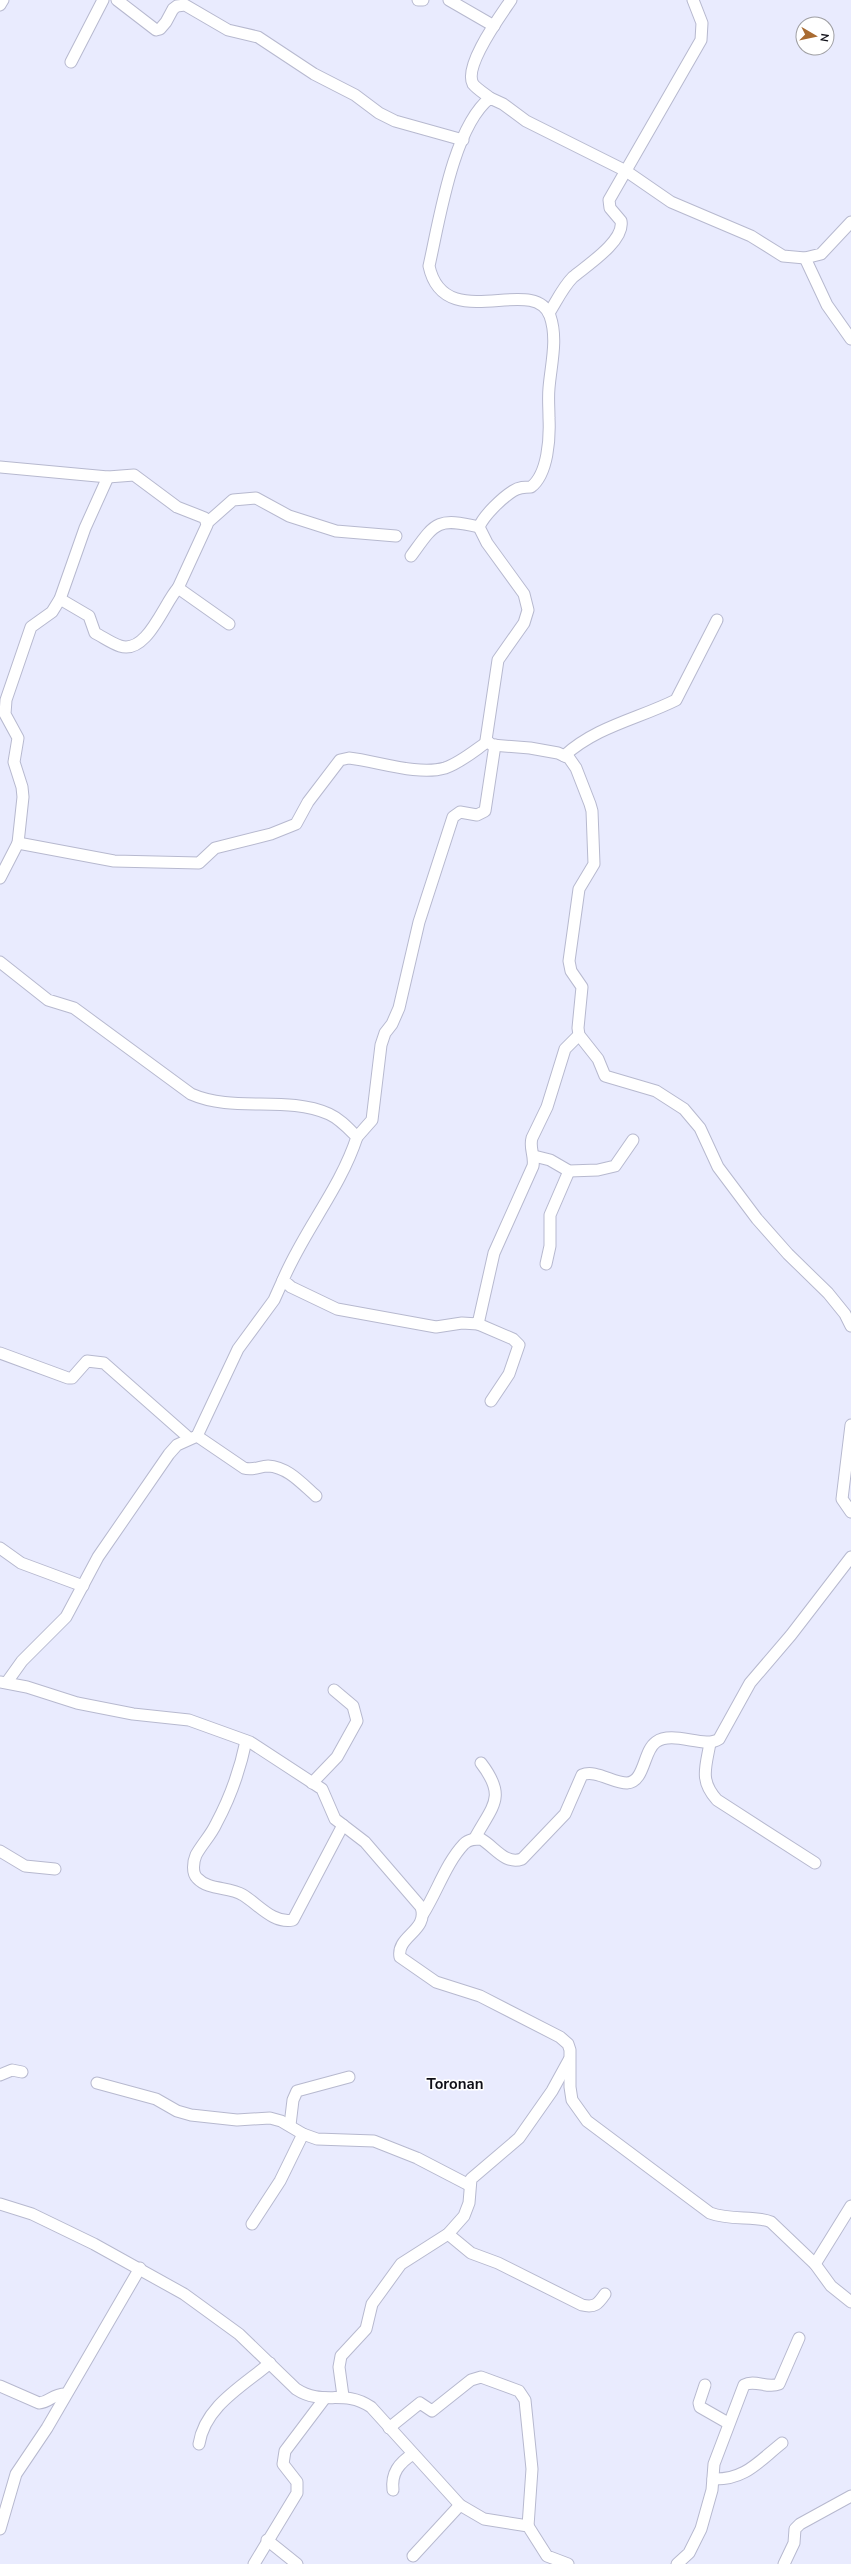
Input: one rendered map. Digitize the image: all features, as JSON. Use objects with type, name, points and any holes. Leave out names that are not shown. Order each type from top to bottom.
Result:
[{"type":"street","points":[[0,5],[3,0]]},
{"type":"street","points":[[71,62],[103,0]]},
{"type":"street","points":[[117,0],[156,30],[160,29],[166,22],[173,9],[177,6],[186,5],[228,30],[258,37],[314,74],[355,95],[379,113],[395,121],[463,140]]},
{"type":"street","points":[[418,0],[423,0]]},
{"type":"street","points":[[449,0],[494,26]]},
{"type":"street","points":[[511,0],[494,26],[472,72],[474,84],[490,98],[503,104],[532,124],[626,171],[671,202],[751,236],[783,256],[806,258],[821,254],[851,222]]},
{"type":"street","points":[[549,314],[568,283],[588,266],[620,232],[621,221],[608,204],[701,40],[702,23],[693,0]]},
{"type":"street","points":[[479,527],[482,521],[513,490],[522,487],[531,487],[539,478],[549,438],[548,399],[554,352],[552,324],[549,314],[536,302],[526,300],[474,302],[459,300],[448,296],[432,278],[429,266],[445,193],[463,140],[485,102],[490,98]]},
{"type":"street","points":[[806,258],[827,306],[851,338]]},
{"type":"street","points":[[0,467],[108,477],[134,476],[177,507],[204,518],[208,522]]},
{"type":"street","points":[[0,878],[18,843],[23,797],[22,787],[14,762],[18,738],[5,714],[6,700],[31,627],[52,612],[60,599],[86,528],[108,477]]},
{"type":"street","points":[[60,599],[89,616],[95,633],[121,647],[130,646],[151,633],[170,596],[178,588],[208,522],[233,500],[256,498],[289,516],[336,531],[396,536]]},
{"type":"street","points":[[411,556],[433,526],[452,522],[479,527]]},
{"type":"street","points":[[424,1914],[421,1908],[364,1842],[336,1819],[322,1789],[246,1741],[189,1720],[133,1714],[77,1703],[4,1682],[22,1661],[66,1617],[98,1557],[124,1517],[169,1454],[177,1445],[193,1437],[238,1349],[274,1300],[291,1262],[338,1184],[357,1136],[372,1120],[381,1045],[385,1033],[392,1024],[399,1008],[419,922],[454,814],[460,812],[477,815],[485,811],[498,660],[524,624],[528,610],[524,594],[487,543],[479,527]]},
{"type":"street","points":[[178,588],[229,624]]},
{"type":"street","points":[[564,756],[580,742],[602,729],[676,700],[717,620]]},
{"type":"street","points":[[18,843],[114,861],[199,863],[216,848],[271,834],[296,824],[308,802],[340,760],[350,758],[419,769],[438,769],[454,764],[491,743],[530,748],[564,756],[573,761],[592,811],[594,864],[579,889],[569,961],[571,971],[582,987],[578,1028],[579,1035],[598,1059],[605,1076],[656,1091],[684,1109],[693,1118],[718,1167],[788,1254],[828,1293],[845,1314],[851,1326]]},
{"type":"street","points":[[0,962],[48,1000],[74,1008],[191,1094],[203,1100],[221,1103],[312,1109],[329,1114],[342,1122],[357,1136]]},
{"type":"street","points":[[478,1324],[494,1253],[533,1166],[534,1156],[531,1149],[532,1138],[547,1107],[566,1049],[579,1035]]},
{"type":"street","points":[[534,1156],[550,1160],[569,1171],[586,1172],[615,1166],[633,1140]]},
{"type":"street","points":[[546,1264],[550,1246],[550,1215],[569,1171]]},
{"type":"street","points":[[283,1280],[291,1287],[337,1309],[436,1327],[462,1323],[478,1324],[513,1339],[519,1345],[509,1374],[491,1401]]},
{"type":"street","points":[[0,1353],[68,1378],[72,1378],[87,1361],[104,1363],[193,1437],[249,1470],[267,1466],[288,1472],[316,1496]]},
{"type":"street","points":[[851,1424],[842,1499],[851,1512]]},
{"type":"street","points":[[0,1548],[21,1563],[83,1586]]},
{"type":"street","points":[[475,1838],[481,1839],[509,1860],[515,1861],[522,1858],[565,1814],[582,1775],[587,1773],[619,1782],[631,1782],[637,1778],[652,1746],[657,1741],[672,1738],[710,1743],[719,1739],[750,1683],[851,1557]]},
{"type":"street","points":[[312,1782],[337,1757],[357,1721],[356,1711],[334,1690]]},
{"type":"street","points":[[246,1741],[239,1771],[216,1826],[196,1856],[194,1871],[200,1881],[207,1885],[242,1894],[281,1920],[293,1920],[343,1825]]},
{"type":"street","points":[[710,1743],[704,1775],[708,1791],[717,1800],[815,1863]]},
{"type":"street","points":[[481,1763],[494,1781],[496,1793],[490,1811],[475,1838],[464,1844],[424,1914],[416,1932],[402,1947],[400,1958],[436,1982],[480,1996],[553,2033],[568,2044],[571,2057],[570,2087],[572,2100],[587,2121],[710,2213],[724,2218],[764,2219],[771,2222],[816,2264],[831,2286],[851,2302]]},
{"type":"street","points":[[0,1851],[25,1866],[55,1868]]},
{"type":"street","points":[[343,2396],[339,2367],[341,2356],[366,2329],[372,2304],[380,2290],[402,2264],[448,2234],[464,2216],[469,2202],[469,2185],[471,2179],[519,2138],[552,2091],[571,2057]]},
{"type":"street","points":[[0,2074],[12,2070],[22,2072]]},
{"type":"street","points":[[290,2125],[293,2100],[297,2091],[349,2077]]},
{"type":"street","points":[[97,2083],[150,2096],[191,2115],[237,2120],[270,2118],[290,2125],[303,2134],[317,2139],[374,2141],[417,2158],[469,2185]]},
{"type":"street","points":[[252,2224],[280,2181],[303,2134]]},
{"type":"street","points":[[0,2204],[32,2214],[140,2268],[214,2313],[305,2395],[325,2398],[343,2396],[360,2400],[371,2407],[460,2505],[484,2519],[528,2526]]},
{"type":"street","points":[[816,2264],[850,2210]]},
{"type":"street","points":[[448,2234],[471,2253],[498,2263],[582,2305],[590,2307],[597,2305],[605,2294]]},
{"type":"street","points":[[0,2529],[16,2474],[66,2394],[140,2268]]},
{"type":"street","points":[[677,2564],[696,2542],[712,2490],[714,2464],[728,2423],[744,2385],[752,2383],[769,2386],[778,2384],[799,2338]]},
{"type":"street","points":[[199,2444],[205,2423],[213,2409],[270,2363]]},
{"type":"street","points":[[389,2428],[420,2403],[432,2411],[471,2380],[481,2377],[519,2391],[525,2400],[532,2469],[528,2526],[547,2556],[568,2564]]},
{"type":"street","points":[[0,2386],[38,2403],[44,2403],[56,2394],[66,2394]]},
{"type":"street","points":[[704,2386],[699,2403],[700,2407],[728,2423]]},
{"type":"street","points":[[254,2564],[267,2540],[297,2493],[297,2482],[282,2464],[285,2451],[325,2398]]},
{"type":"street","points":[[713,2479],[728,2479],[739,2476],[782,2442]]},
{"type":"street","points":[[393,2490],[394,2472],[402,2461],[413,2454]]},
{"type":"street","points":[[784,2564],[794,2543],[796,2529],[800,2524],[851,2496]]},
{"type":"street","points":[[412,2556],[460,2505]]},
{"type":"street","points":[[267,2540],[297,2564]]},
{"type":"district","name":"Toronan","points":[[455,2084]]}]
